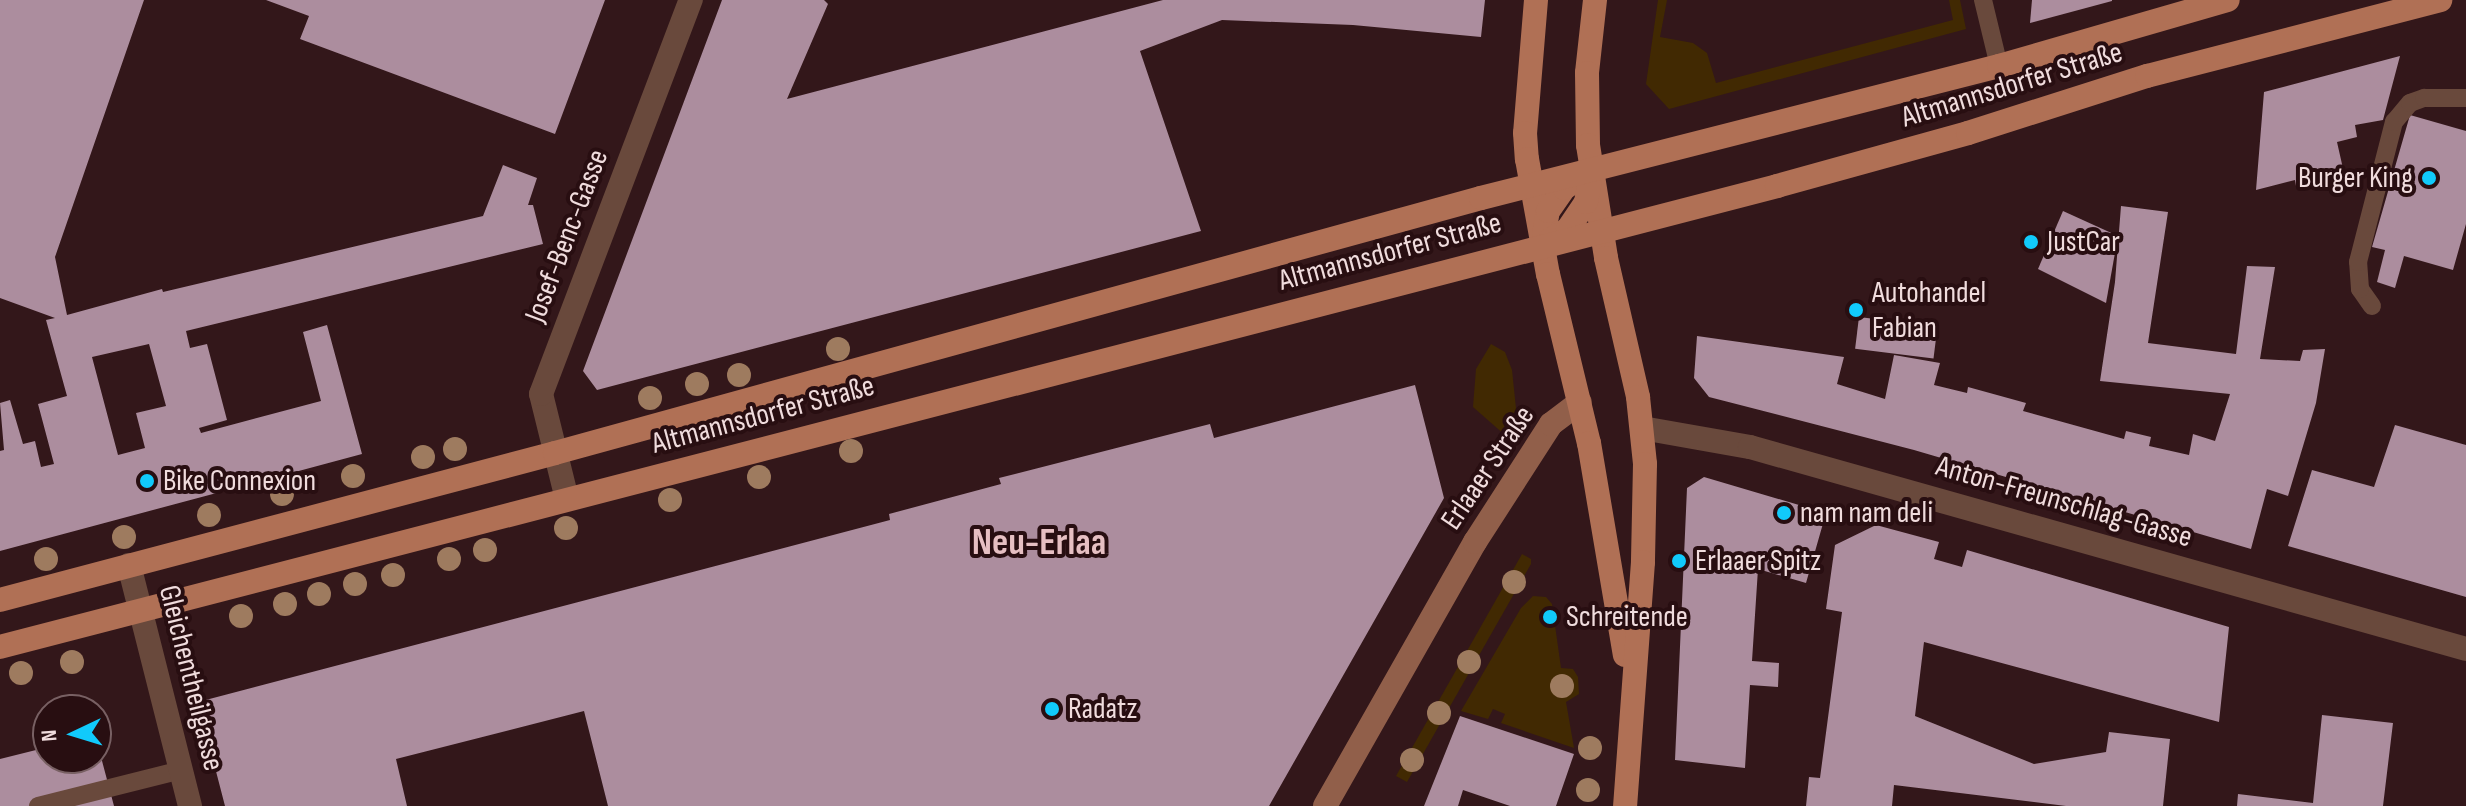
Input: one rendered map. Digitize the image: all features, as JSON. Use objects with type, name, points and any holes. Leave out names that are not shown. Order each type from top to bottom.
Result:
[{"type":"main road","name":"Erlaaer Straße","points":[[1536,0],[1525,133],[1542,245],[1580,402]]},
{"type":"main road","points":[[1595,0],[1586,119],[1602,230],[1642,428],[1644,548],[1625,806]]},
{"type":"main road","name":"Altmannsdorfer Straße","points":[[0,600],[555,453],[1532,185],[1999,66],[2228,0]]},
{"type":"main road","name":"Altmannsdorfer Straße","points":[[0,647],[1895,155],[2160,72],[2440,0]]},
{"type":"main road","name":"Altmannsdorfer Straße","points":[[1542,245],[1548,211],[1564,188],[1592,171]]},
{"type":"main road","name":"Altmannsdorfer Straße","points":[[1542,245],[1568,229],[1586,202],[1592,171]]},
{"type":"main road","name":"Altmannsdorfer Straße","points":[[1532,185],[1564,188],[1586,202],[1602,230]]},
{"type":"main road","name":"Altmannsdorfer Straße","points":[[1532,185],[1548,211],[1568,229],[1602,230]]},
{"type":"main road","points":[[1580,402],[1622,633],[1630,718]]},
{"type":"street","name":"Josef-Benc-Gasse","points":[[567,499],[541,394],[691,0]]},
{"type":"street","name":"Erlaaer Straße","points":[[1325,806],[1475,542],[1551,424],[1580,402]]},
{"type":"street","name":"Anton-Freunschlag-Gasse","points":[[1642,428],[1750,447],[2466,649]]},
{"type":"street","name":"Gleichentheilgasse","points":[[129,565],[190,806]]},
{"type":"lane","points":[[1983,0],[1999,66]]},
{"type":"lane","points":[[2372,306],[2360,289],[2358,262],[2394,122],[2410,103],[2424,98],[2466,98]]},
{"type":"lane","points":[[38,806],[181,770]]},
{"type":"shaded area","points":[[1658,0],[1667,0],[1660,37],[1693,43],[1707,53],[1716,83],[1953,20],[1949,0],[1960,0],[1966,29],[1669,109],[1646,84]]},
{"type":"shaded area","points":[[1491,344],[1505,352],[1512,370],[1517,418],[1512,433],[1506,436],[1473,407],[1476,369]]},
{"type":"shaded area","points":[[1522,554],[1531,559],[1531,564],[1407,782],[1396,776]]},
{"type":"shaded area","points":[[1533,596],[1546,597],[1552,604],[1561,668],[1573,669],[1578,677],[1579,694],[1566,702],[1574,748],[1501,723],[1505,714],[1493,709],[1488,719],[1461,711],[1521,608]]},
{"type":"building","points":[[0,0],[144,0],[55,257],[67,315],[162,289],[163,292],[483,216],[503,165],[537,178],[528,205],[533,205],[543,244],[186,331],[190,348],[207,344],[227,420],[199,428],[201,433],[321,401],[303,332],[327,325],[362,454],[0,551],[0,451],[4,450],[0,403],[10,400],[23,444],[35,441],[41,467],[54,464],[38,404],[67,396],[46,320],[55,318],[0,298]],"holes":[[[149,344],[166,406],[136,413],[145,448],[118,455],[92,357]]]},
{"type":"building","points":[[266,0],[605,0],[555,134],[300,39],[309,16]]},
{"type":"building","points":[[722,0],[824,0],[828,4],[787,99],[1163,0],[1485,0],[1481,37],[1353,25],[1222,20],[1140,51],[1201,231],[597,390],[583,371]]},
{"type":"building","points":[[2032,0],[2112,0],[2112,1],[2030,23]]},
{"type":"building","points":[[2400,56],[2383,120],[2355,125],[2357,137],[2337,142],[2344,173],[2296,186],[2295,180],[2256,190],[2264,92]]},
{"type":"building","name":"Burger King","points":[[2410,115],[2466,131],[2466,224],[2453,270],[2404,256],[2395,288],[2377,282],[2385,250],[2372,247]]},
{"type":"building","points":[[2121,206],[2168,212],[2148,343],[2236,354],[2247,266],[2275,267],[2260,359],[2300,361],[2303,350],[2325,349],[2316,403],[2288,496],[2267,489],[2251,549],[1914,450],[1709,397],[1694,378],[1697,336],[1844,357],[1837,384],[1885,399],[1894,355],[1940,363],[1934,385],[1967,393],[1968,387],[2026,403],[2023,411],[2124,439],[2126,431],[2151,437],[2149,446],[2189,455],[2193,434],[2215,441],[2230,394],[2100,381],[2115,282]]},
{"type":"building","points":[[2063,211],[2118,236],[2106,303],[2038,269]]},
{"type":"building","points":[[1859,317],[1937,327],[1934,358],[1855,349]]},
{"type":"building","points":[[1415,385],[1444,498],[1269,806],[608,806],[584,711],[396,759],[407,806],[225,806],[198,702],[890,520],[889,514],[1001,484],[999,478],[1210,424],[1214,438]]},
{"type":"building","points":[[2395,425],[2466,445],[2466,597],[2288,546],[2312,470],[2374,487]]},
{"type":"building","points":[[1704,477],[1826,513],[1806,583],[1758,569],[1752,661],[1779,663],[1778,687],[1750,685],[1745,768],[1675,760],[1687,488]]},
{"type":"building","points":[[1876,525],[1939,542],[1934,559],[1962,567],[1967,550],[2229,627],[2219,722],[1924,642],[1915,716],[2034,764],[2106,752],[2109,732],[2170,739],[2163,806],[2066,806],[1894,785],[1892,806],[1806,806],[1809,777],[1820,778],[1842,612],[1826,609],[1835,545]]},
{"type":"building","points":[[2322,715],[2393,723],[2383,806],[2237,806],[2238,794],[2313,803]]},
{"type":"building","points":[[1460,716],[1574,754],[1556,806],[1510,806],[1463,790],[1458,806],[1424,806]]},
{"type":"building","points":[[32,751],[32,774],[106,774],[114,806],[0,806],[0,759]]},
{"type":"place","name":"Burger King","points":[[2429,178]]},
{"type":"place","name":"JustCar","points":[[2031,242]]},
{"type":"place","name":"Autohandel Fabian","points":[[1856,310]]},
{"type":"place","name":"Bike Connexion","points":[[147,481]]},
{"type":"place","name":"nam nam deli","points":[[1784,513]]},
{"type":"place","name":"Erlaaer Spitz","points":[[1679,561]]},
{"type":"place","name":"Schreitende","points":[[1550,617]]},
{"type":"place","name":"Radatz","points":[[1052,709]]},
{"type":"district","name":"Neu-Erlaa","points":[[1039,543]]}]
